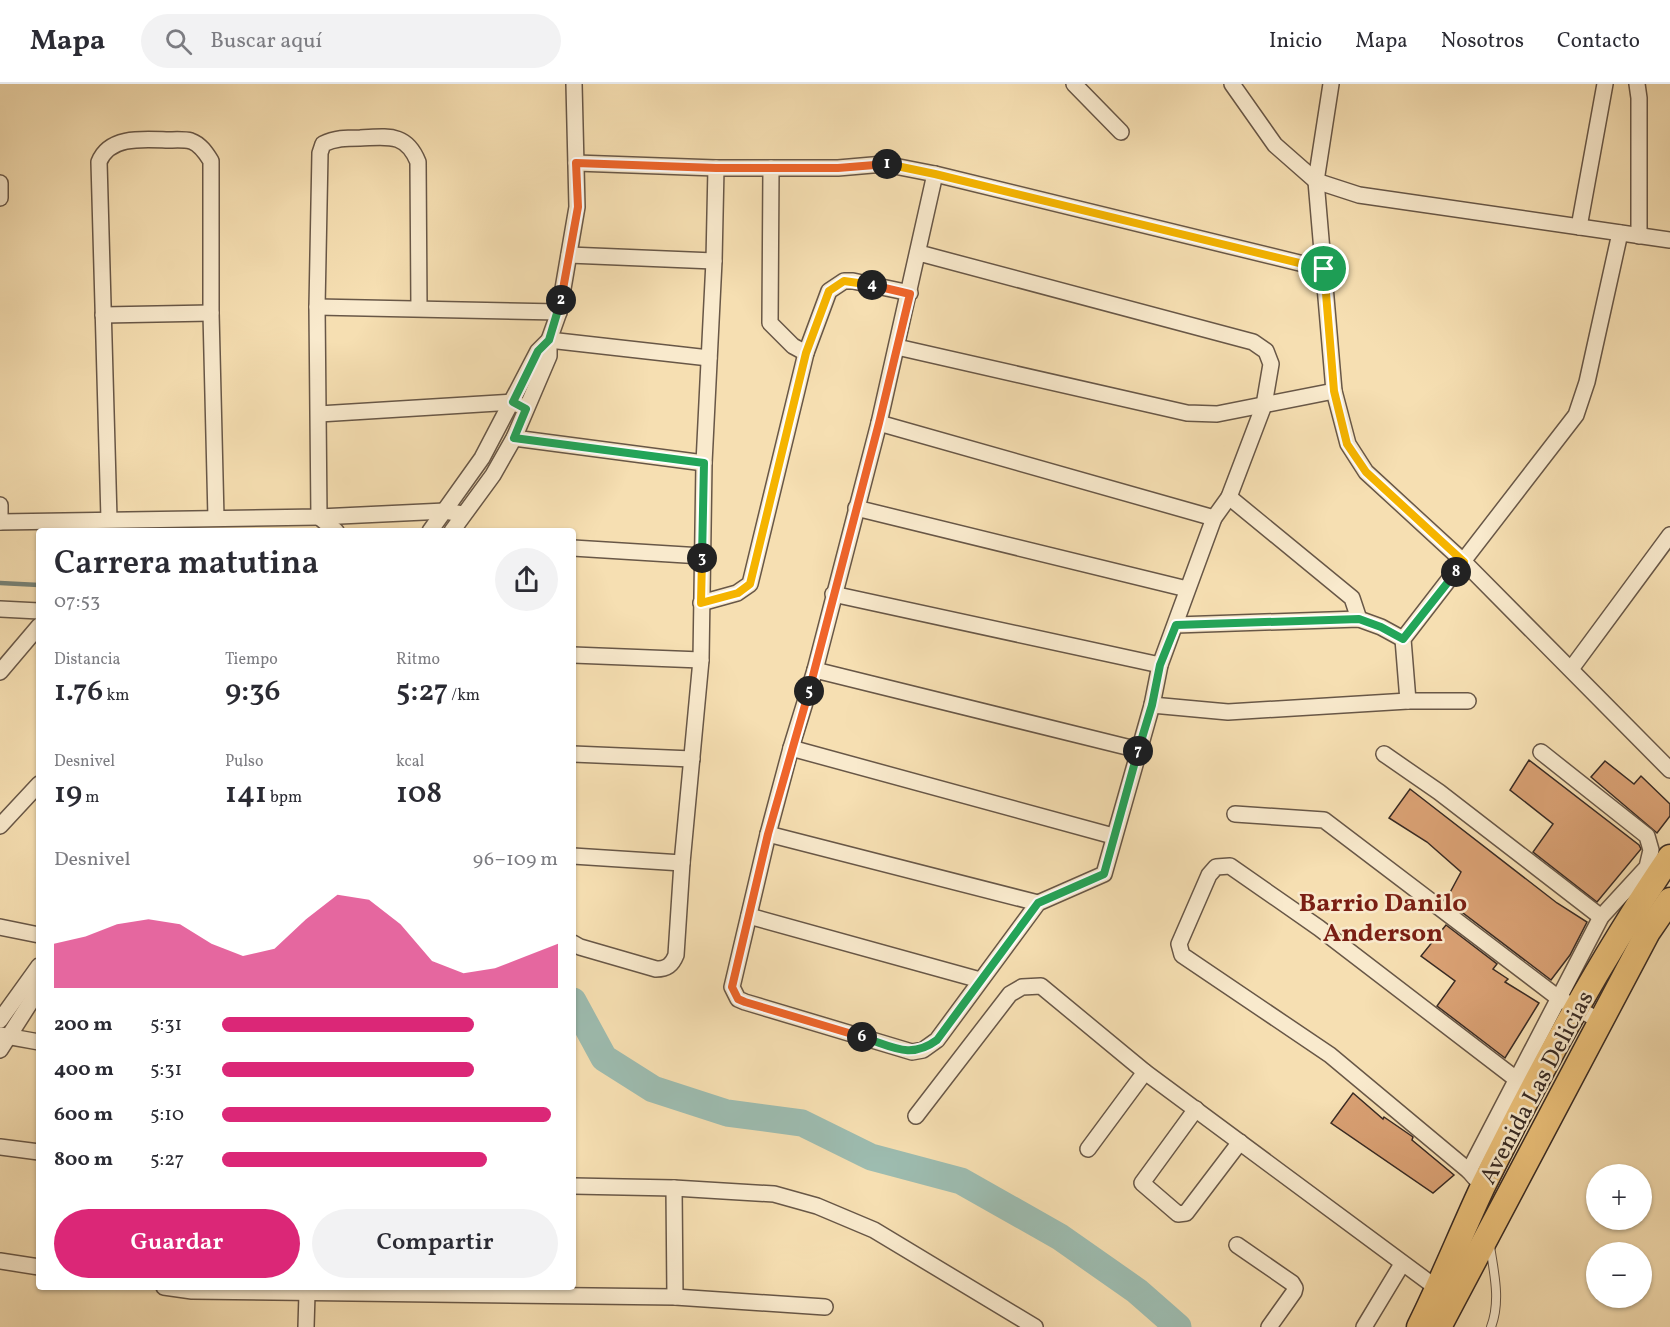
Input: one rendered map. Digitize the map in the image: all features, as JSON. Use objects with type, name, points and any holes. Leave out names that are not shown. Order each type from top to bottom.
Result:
[{"type":"main road","name":"Avenida Las Delicias","points":[[1419,1327],[1438,1289],[1476,1179],[1567,1003],[1670,857]]},
{"type":"main road","name":"Avenida Las Delicias","points":[[1440,1327],[1648,932],[1670,900]]},
{"type":"street","points":[[432,528],[519,406],[549,356],[549,340],[559,312],[578,207],[574,84]]},
{"type":"street","points":[[1074,84],[1121,132]]},
{"type":"street","points":[[1232,84],[1275,145],[1316,181],[1359,195],[1670,240]]},
{"type":"street","points":[[1331,84],[1316,181],[1334,391],[1347,444],[1366,472],[1464,562],[1670,770]]},
{"type":"street","points":[[1579,227],[1605,84]]},
{"type":"street","points":[[1637,84],[1639,98],[1639,236]]},
{"type":"street","points":[[319,517],[317,307],[320,153],[323,144],[333,139],[389,136],[400,139],[414,150],[418,162],[419,308]]},
{"type":"street","points":[[109,519],[99,162],[103,151],[131,140],[191,141],[201,148],[211,160],[211,313],[216,518]]},
{"type":"street","points":[[576,163],[716,168],[838,168],[884,164],[935,174],[1324,269]]},
{"type":"street","points":[[576,945],[656,969],[664,969],[672,964],[676,955],[701,660],[704,463],[716,168]]},
{"type":"street","points":[[771,168],[770,323],[793,346],[806,353]]},
{"type":"street","points":[[919,253],[1253,342],[1266,351],[1271,364],[1264,405],[1229,497],[1214,518],[1160,665],[1152,705],[1104,874],[1038,903],[937,1040],[923,1050],[912,1052],[738,999],[732,987],[768,834],[815,670],[855,508],[879,423],[910,294],[935,174]]},
{"type":"street","points":[[0,183],[0,198]]},
{"type":"street","points":[[1407,701],[1403,639],[1576,415],[1587,382],[1620,233]]},
{"type":"street","points":[[569,255],[714,261]]},
{"type":"street","points":[[701,603],[738,593],[750,584],[806,353],[829,291],[844,281],[853,281],[910,294]]},
{"type":"street","points":[[317,307],[559,312]]},
{"type":"street","points":[[103,315],[211,313]]},
{"type":"street","points":[[549,340],[709,358]]},
{"type":"street","points":[[897,347],[1187,413],[1217,414],[1334,391]]},
{"type":"street","points":[[319,414],[519,406]]},
{"type":"street","points":[[454,528],[493,475],[514,438],[519,406]]},
{"type":"street","points":[[879,423],[1214,518]]},
{"type":"street","points":[[514,438],[704,463]]},
{"type":"street","points":[[1229,497],[1352,598],[1359,619]]},
{"type":"street","points":[[0,504],[0,522],[319,517],[445,511],[462,514]]},
{"type":"street","points":[[855,508],[1187,589]]},
{"type":"street","points":[[319,517],[332,528]]},
{"type":"street","points":[[1570,669],[1670,535]]},
{"type":"street","points":[[576,548],[702,556]]},
{"type":"street","points":[[833,594],[1160,665]]},
{"type":"street","points":[[0,609],[36,611]]},
{"type":"street","points":[[1176,625],[1359,619],[1381,627],[1403,639]]},
{"type":"street","points":[[0,672],[36,630]]},
{"type":"street","points":[[576,655],[701,660]]},
{"type":"street","points":[[815,670],[1138,750]]},
{"type":"street","points":[[1152,705],[1228,712],[1407,701],[1467,701]]},
{"type":"street","points":[[791,748],[1113,836]]},
{"type":"street","points":[[1516,1079],[1319,928],[1230,866],[1216,867],[1209,874],[1179,944],[1182,955],[1330,1055],[1476,1179],[1516,1079],[1567,1003],[1601,917],[1647,867],[1651,850],[1647,836],[1541,752]]},
{"type":"street","points":[[576,754],[692,759]]},
{"type":"street","points":[[1384,754],[1439,792],[1601,917]]},
{"type":"street","points":[[0,826],[36,787]]},
{"type":"street","points":[[1235,814],[1324,820],[1567,1003],[1600,1022]]},
{"type":"street","points":[[768,834],[1038,903]]},
{"type":"street","points":[[576,856],[682,863]]},
{"type":"street","points":[[749,916],[980,980]]},
{"type":"street","points":[[0,927],[36,934]]},
{"type":"street","points":[[0,1020],[36,970]]},
{"type":"street","points":[[916,1116],[1010,994],[1031,984],[1041,986],[1145,1072],[1438,1289]]},
{"type":"street","points":[[2,1041],[36,993]]},
{"type":"street","points":[[2,1041],[36,1042]]},
{"type":"street","points":[[1088,1149],[1145,1072]]},
{"type":"street","points":[[1196,1109],[1142,1184],[1178,1214],[1186,1213],[1240,1142]]},
{"type":"street","points":[[0,1147],[36,1152]]},
{"type":"street","points":[[576,1186],[674,1188],[774,1194],[817,1206],[874,1230],[1035,1327]]},
{"type":"street","points":[[674,1188],[675,1297]]},
{"type":"street","points":[[1237,1245],[1295,1288],[1269,1327]]},
{"type":"street","points":[[0,1261],[36,1267]]},
{"type":"street","points":[[1364,1327],[1402,1264]]},
{"type":"street","points":[[185,1290],[307,1294],[331,1291],[675,1297],[825,1306]]},
{"type":"street","points":[[306,1327],[307,1294]]},
{"type":"lane","points":[[1488,1233],[1497,1296],[1496,1313],[1491,1327]]},
{"type":"building","points":[[1529,760],[1639,845],[1641,849],[1597,902],[1533,852],[1553,824],[1510,790]]},
{"type":"building","points":[[1605,761],[1634,784],[1641,776],[1670,804],[1670,816],[1657,833],[1591,777]]},
{"type":"building","points":[[1410,789],[1557,903],[1587,922],[1570,955],[1551,980],[1446,900],[1461,872],[1427,842],[1389,818]]},
{"type":"building","points":[[1446,925],[1497,964],[1493,969],[1508,979],[1505,982],[1539,1003],[1505,1058],[1437,1006],[1455,981],[1421,956]]},
{"type":"building","points":[[1353,1093],[1383,1119],[1384,1117],[1413,1137],[1412,1140],[1454,1175],[1433,1193],[1331,1123]]},
{"type":"waterway","points":[[0,583],[36,585]]},
{"type":"waterway","points":[[576,1007],[604,1058],[653,1089],[727,1113],[802,1123],[871,1157],[961,1181],[1060,1237],[1137,1291],[1178,1327]]},
{"type":"district","name":"Barrio Danilo Anderson","points":[[1383,917]]},
{"type":"route","points":[[576,163],[716,168],[838,168],[884,164],[935,174],[1324,269],[1334,391],[1347,444],[1366,472],[1464,562],[1403,639],[1381,627],[1359,619],[1176,625],[1160,665],[1152,705],[1104,874],[1038,903],[937,1040],[923,1050],[912,1052],[738,999],[732,987],[768,834],[815,670],[910,294],[853,281],[844,281],[829,291],[806,353],[750,584],[738,593],[701,603],[704,463],[514,438],[526,409],[513,402],[538,351],[549,340],[559,312],[578,207],[576,163]]}]
